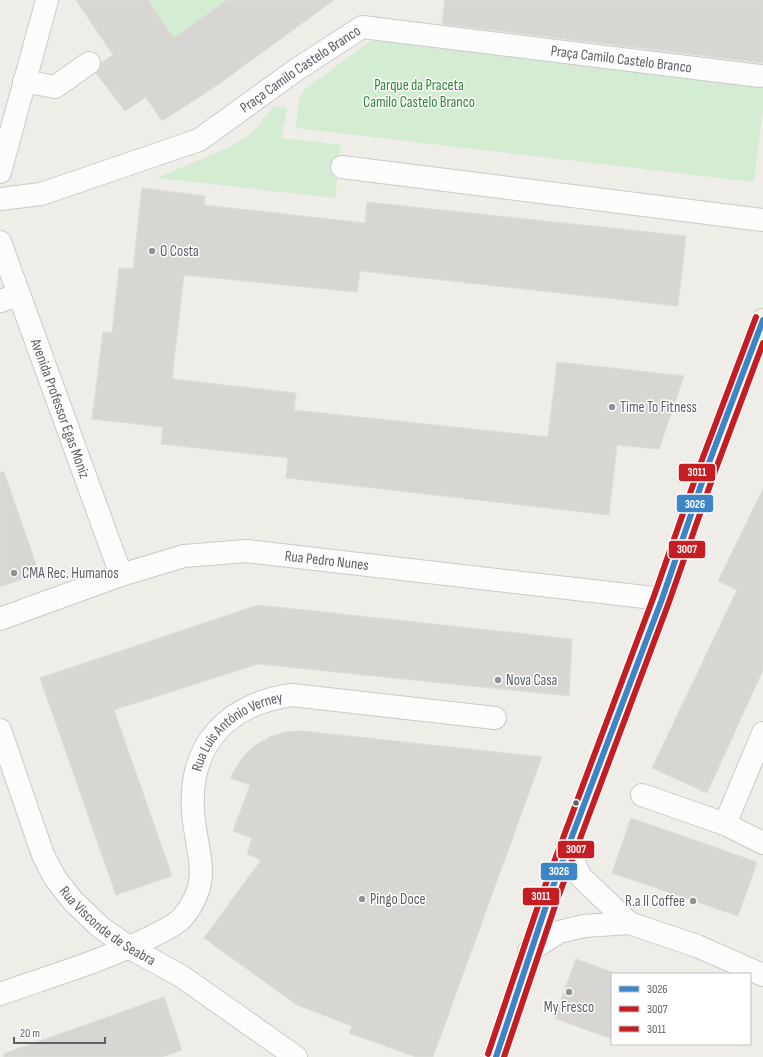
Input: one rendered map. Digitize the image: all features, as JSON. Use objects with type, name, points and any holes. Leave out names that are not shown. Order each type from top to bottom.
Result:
[{"type":"main road","points":[[496,1057],[530,951],[567,847],[662,599],[760,333]]},
{"type":"street","points":[[0,172],[44,0]]},
{"type":"street","name":"Praça Camilo Castelo Branco","points":[[0,199],[41,194],[186,146],[199,140],[296,70],[362,27],[760,76]]},
{"type":"street","points":[[24,81],[55,87],[89,63]]},
{"type":"street","points":[[342,166],[763,220]]},
{"type":"street","name":"Avenida Professor Egas Moniz","points":[[0,242],[9,298],[121,575]]},
{"type":"street","name":"Rua Pedro Nunes","points":[[0,619],[121,575],[184,556],[246,551],[662,599]]},
{"type":"street","name":"Rua Luis António Verney","points":[[0,994],[130,948],[177,924],[193,902],[200,885],[202,872],[193,811],[192,792],[195,773],[202,755],[211,739],[222,725],[237,713],[254,704],[273,698],[292,695],[495,718]]},
{"type":"street","name":"Rua Visconde de Seabra","points":[[0,730],[43,855],[55,878],[73,900],[100,927],[130,948],[181,976],[296,1057]]},
{"type":"street","points":[[725,824],[763,733]]},
{"type":"street","points":[[642,795],[725,824],[763,843]]},
{"type":"street","points":[[567,847],[580,876],[629,923]]},
{"type":"street","points":[[530,951],[560,932],[584,926],[629,923],[761,968]]},
{"type":"green space","points":[[149,0],[227,0],[174,38],[153,9]]},
{"type":"green space","name":"Parque da Praceta Camilo Castelo Branco","points":[[378,40],[763,85],[763,109],[754,182],[296,128],[299,99],[304,90],[369,42]]},
{"type":"green space","points":[[274,106],[287,108],[282,138],[341,145],[335,198],[157,178],[228,148],[251,134]]},
{"type":"building","points":[[76,0],[149,0],[153,9],[174,38],[227,0],[334,0],[219,84],[162,121],[146,97],[125,111],[96,73],[100,69],[101,63],[113,55]]},
{"type":"building","points":[[445,0],[763,0],[763,63],[442,24]]},
{"type":"building","points":[[142,188],[205,196],[204,205],[365,223],[367,202],[686,236],[678,306],[360,271],[357,292],[184,275],[172,379],[296,393],[294,410],[548,437],[557,362],[684,376],[659,449],[617,445],[609,515],[286,478],[288,458],[161,444],[163,427],[92,419],[103,332],[112,333],[119,268],[133,269]]},
{"type":"building","points":[[0,472],[4,472],[39,573],[0,587]]},
{"type":"building","points":[[763,489],[763,670],[707,793],[652,768],[737,590],[718,581]]},
{"type":"building","points":[[258,605],[572,639],[569,696],[258,664],[114,710],[172,876],[116,895],[40,678]]},
{"type":"building","name":"Pingo Doce","points":[[303,731],[542,757],[433,1057],[416,1057],[349,1033],[352,1026],[297,1005],[204,938],[261,860],[247,854],[252,838],[233,831],[250,785],[230,778],[242,758],[254,746],[270,737],[285,732]]},
{"type":"building","points":[[631,818],[757,862],[738,916],[612,873]]},
{"type":"building","points":[[576,959],[612,972],[611,1039],[554,1018]]},
{"type":"building","points":[[164,997],[182,1050],[161,1057],[4,1057],[3,1054]]},
{"type":"transit line","name":"3011","points":[[488,1054],[542,894],[654,596],[700,465],[756,317]]},
{"type":"transit line","name":"3026","points":[[496,1057],[549,897],[662,599],[707,468],[763,320]]},
{"type":"transit line","name":"3007","points":[[504,1057],[557,900],[669,602],[715,471],[763,343]]},
{"type":"place","name":"O Costa","points":[[152,251]]},
{"type":"place","name":"Time To Fitness","points":[[612,407]]},
{"type":"place","name":"CMA Rec. Humanos","points":[[14,573]]},
{"type":"place","name":"Nova Casa","points":[[498,680]]},
{"type":"place","name":"Pingo Doce","points":[[362,899]]},
{"type":"place","name":"R.a II Coffee","points":[[693,901]]},
{"type":"place","name":"My Fresco","points":[[569,992]]}]
